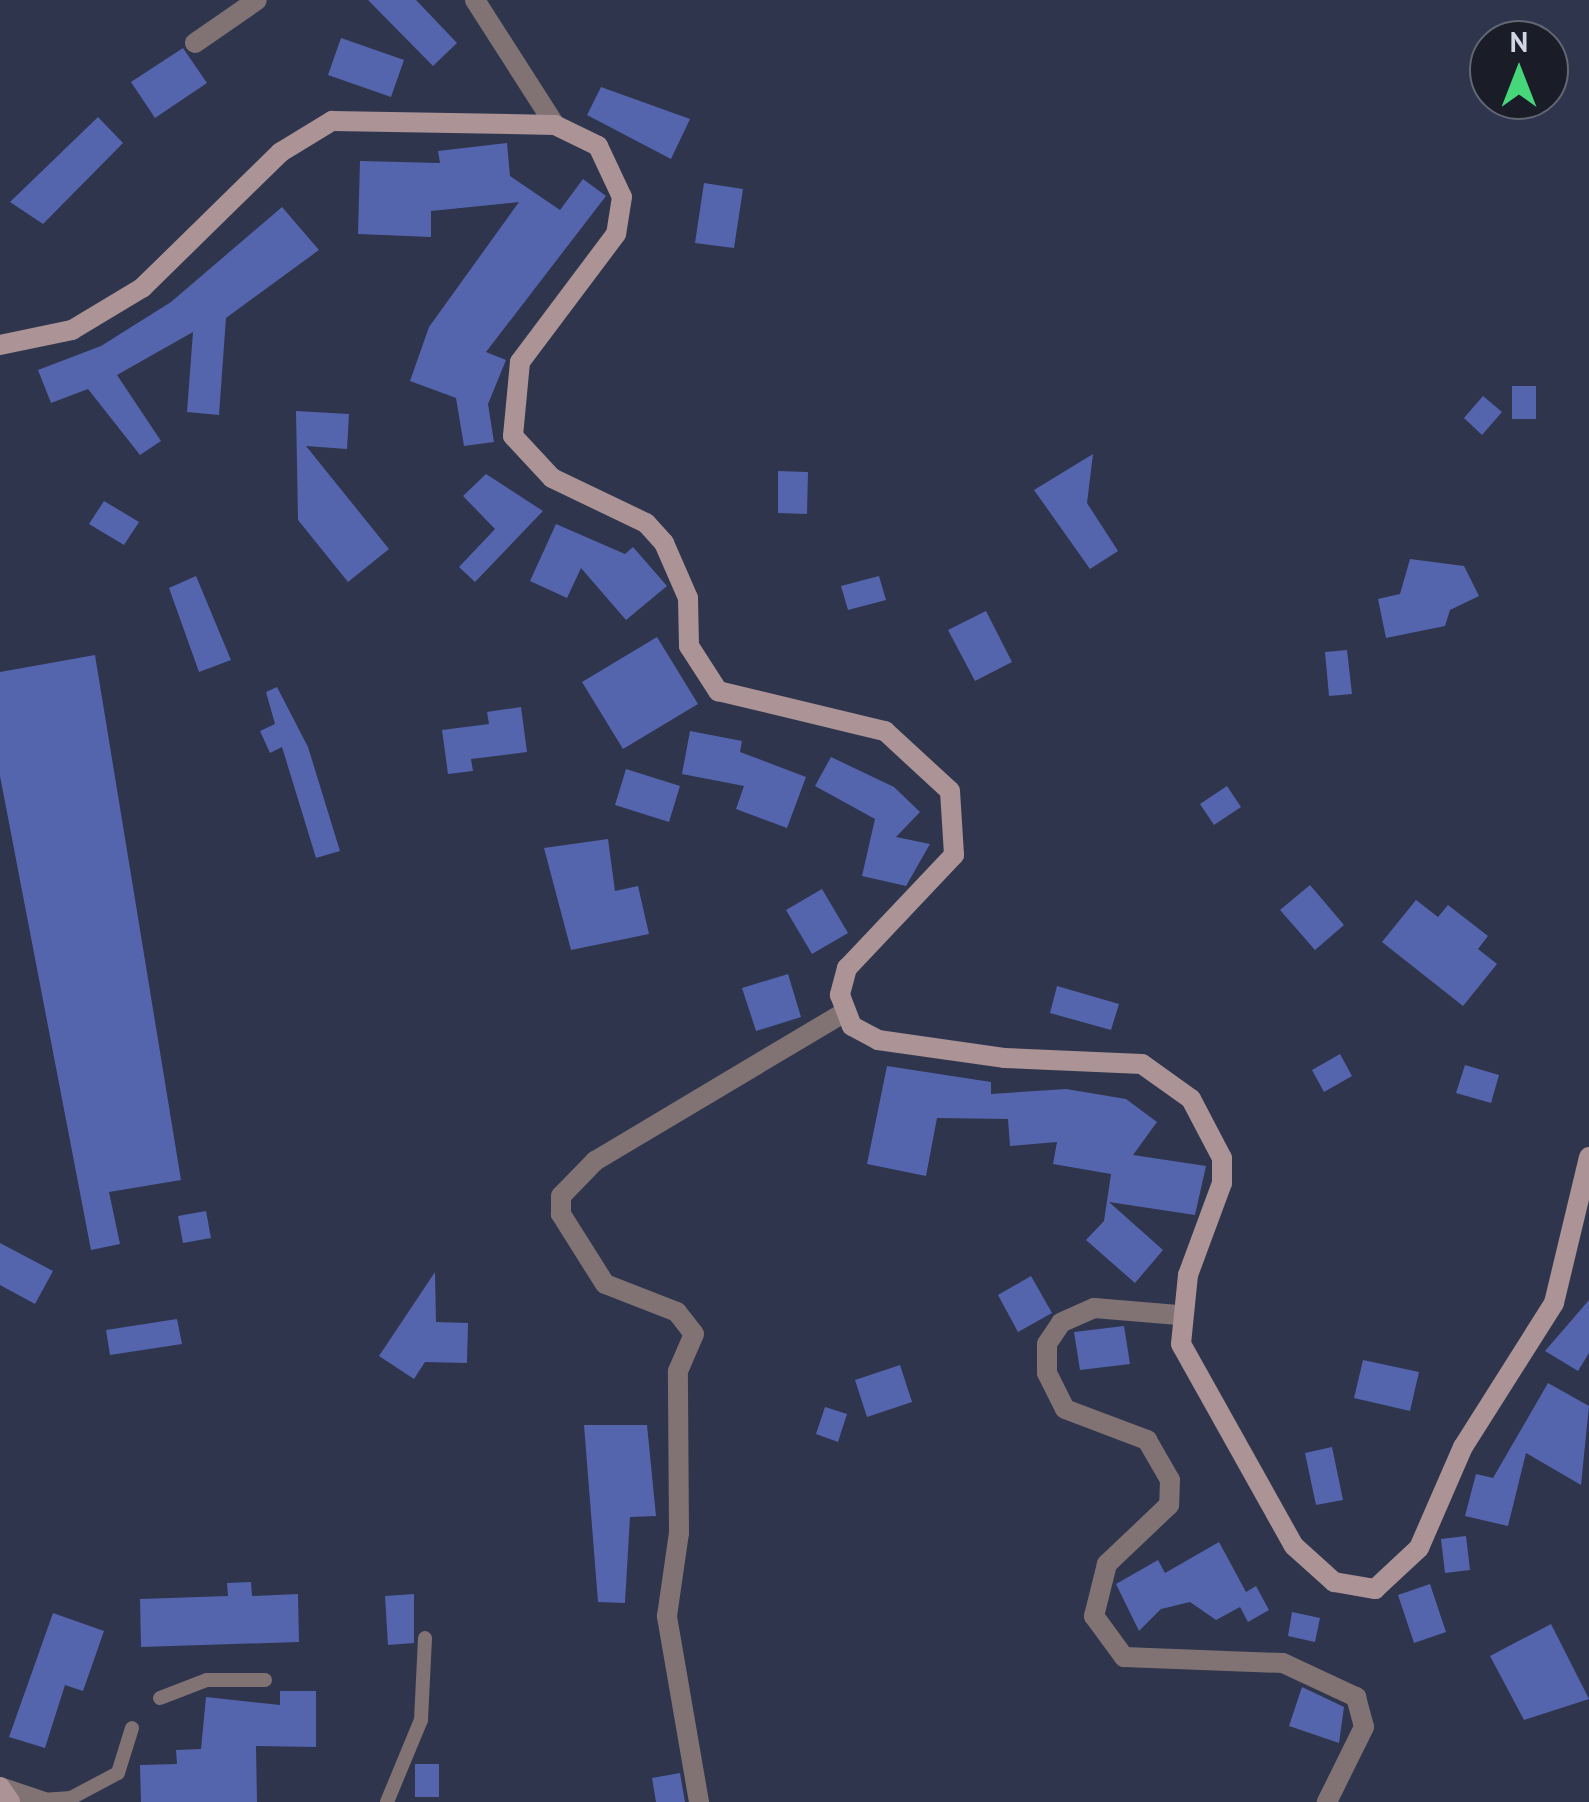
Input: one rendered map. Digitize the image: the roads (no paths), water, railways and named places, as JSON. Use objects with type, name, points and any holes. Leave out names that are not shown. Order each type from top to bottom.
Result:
[{"type":"street","points":[[195,42],[257,0]]},
{"type":"street","points":[[474,2],[554,125],[610,162],[621,216],[520,362],[513,436],[552,478],[646,523],[664,543],[688,598],[690,646],[718,691],[886,731],[950,791],[954,854],[847,968],[842,1014]]},
{"type":"street","points":[[0,344],[72,330],[142,288],[281,152],[332,121],[554,125]]},
{"type":"street","points":[[842,1014],[878,1040],[1004,1058],[1102,1056],[1169,1077],[1222,1158],[1215,1214],[1178,1314],[1192,1376],[1294,1546],[1334,1582],[1374,1589],[1419,1548],[1463,1447],[1554,1303],[1589,1157]]},
{"type":"street","points":[[699,1802],[666,1616],[680,1534],[678,1372],[694,1334],[677,1312],[605,1284],[561,1214],[561,1196],[594,1161],[842,1014]]},
{"type":"street","points":[[1178,1314],[1094,1308],[1061,1322],[1048,1344],[1048,1374],[1065,1409],[1147,1440],[1170,1480],[1168,1504],[1106,1564],[1094,1616],[1124,1657],[1283,1663],[1356,1697],[1364,1727],[1327,1802]]},
{"type":"street","points":[[0,1787],[43,1801]]},
{"type":"street","points":[[0,1787],[10,1802]]},
{"type":"lane","points":[[387,1802],[420,1720],[425,1638]]},
{"type":"lane","points":[[160,1698],[207,1680],[265,1680]]},
{"type":"lane","points":[[43,1801],[71,1798],[118,1773],[132,1728]]}]
